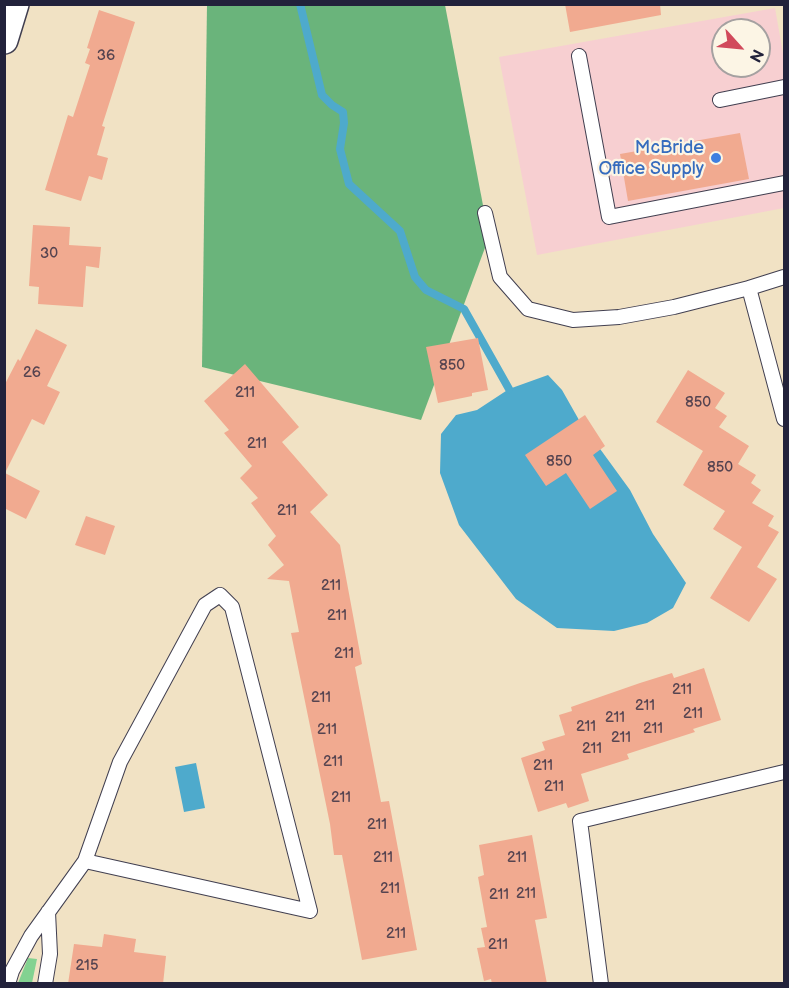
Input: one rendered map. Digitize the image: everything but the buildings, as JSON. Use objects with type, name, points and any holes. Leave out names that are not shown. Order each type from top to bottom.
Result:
[{"type":"street","points":[[4,40],[15,4]]},
{"type":"lane","points":[[579,56],[609,217],[784,183]]},
{"type":"lane","points":[[720,100],[784,87]]},
{"type":"lane","points":[[485,213],[500,277],[528,309],[573,320],[619,317],[674,308],[784,277]]},
{"type":"lane","points":[[748,288],[784,419]]},
{"type":"lane","points":[[8,984],[31,936],[85,861],[120,762],[205,605],[220,595],[232,607],[310,911],[85,861]]},
{"type":"lane","points":[[601,984],[580,821],[784,772]]},
{"type":"lane","points":[[45,984],[50,954],[48,912]]},
{"type":"shaded area","points":[[775,8],[784,59],[784,208],[537,255],[499,57],[711,19],[711,78],[771,78],[771,18],[719,18]]},
{"type":"green space","points":[[207,5],[445,5],[489,237],[421,420],[202,367]]},
{"type":"green space","points":[[28,958],[37,959],[32,983],[18,983]]},
{"type":"water","points":[[548,375],[562,390],[579,420],[630,490],[653,534],[686,583],[673,608],[647,623],[614,631],[557,628],[516,599],[459,525],[440,473],[441,434],[456,415],[477,410],[509,389]]},
{"type":"water","points":[[196,763],[205,808],[184,812],[175,767]]},
{"type":"waterway","points":[[300,4],[322,95],[343,112],[344,123],[340,149],[349,184],[400,231],[415,277],[426,290],[464,309],[509,389]]},
{"type":"place","name":"McBride Office Supply","points":[[716,158]]}]
